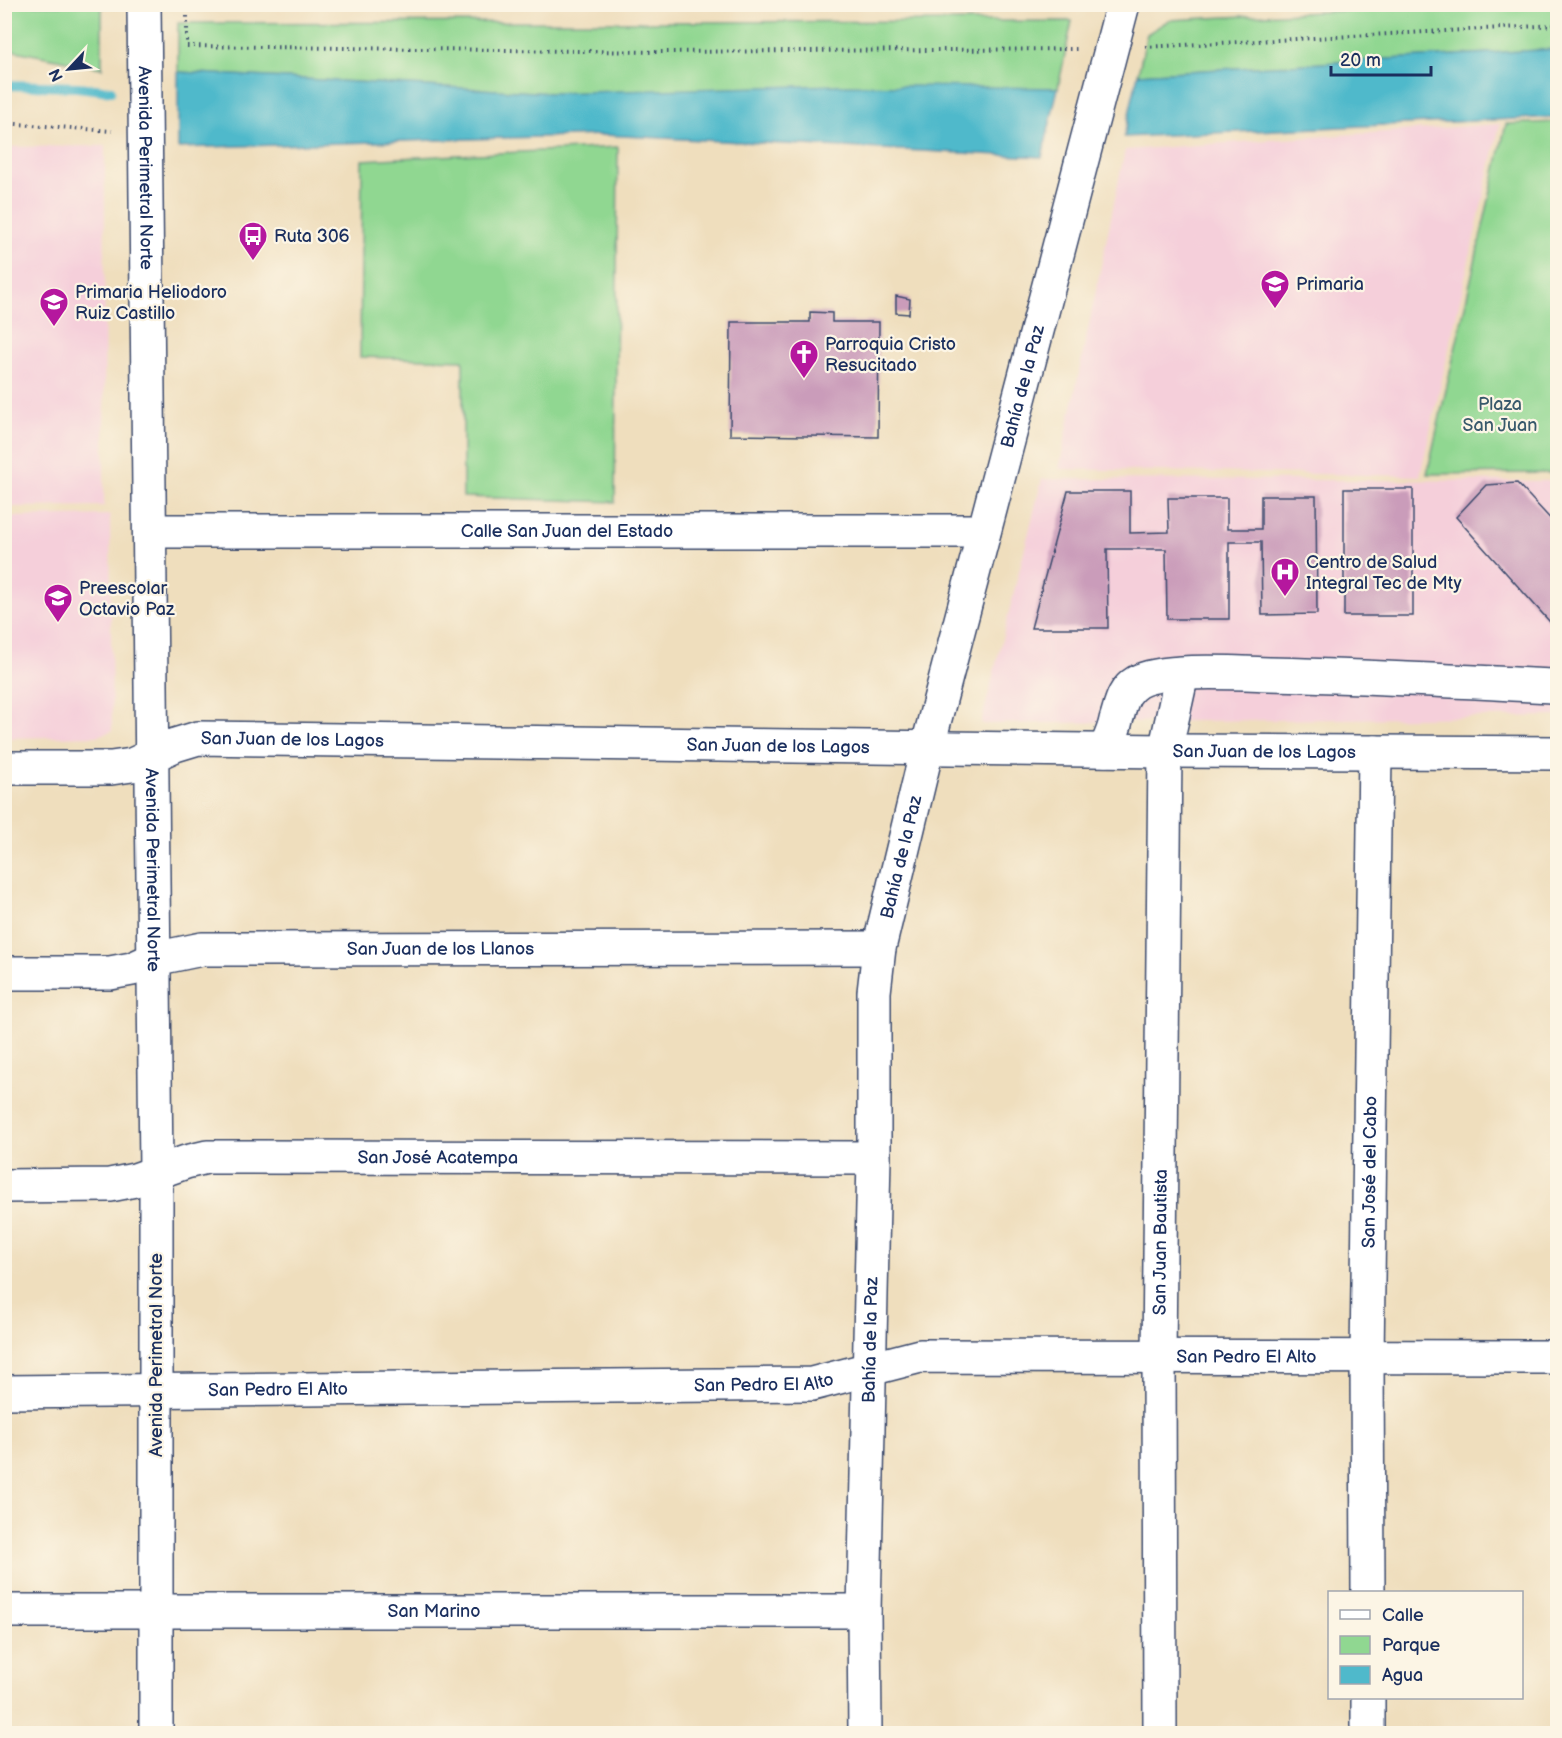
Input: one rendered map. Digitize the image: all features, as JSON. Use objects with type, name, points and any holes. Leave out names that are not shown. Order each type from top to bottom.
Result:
[{"type":"street","name":"Avenida Perimetral Norte","points":[[144,4],[156,1173],[156,1734]]},
{"type":"street","name":"Bahía de la Paz","points":[[865,1734],[864,1611],[874,1158],[874,992],[879,948],[927,748],[1123,4]]},
{"type":"street","name":"Calle San Juan del Estado","points":[[150,531],[984,531]]},
{"type":"street","points":[[1105,750],[1116,721],[1120,702],[1128,688],[1152,676],[1206,672],[1375,676],[1557,688]]},
{"type":"street","name":"San Juan Bautista","points":[[1160,1734],[1160,1357],[1165,751],[1182,674]]},
{"type":"street","name":"San Juan de los Lagos","points":[[4,768],[111,768],[132,765],[175,745],[198,738],[1165,751],[1557,753]]},
{"type":"street","name":"San José del Cabo","points":[[1368,1591],[1367,1357],[1375,752]]},
{"type":"street","name":"San Juan de los Llanos","points":[[4,973],[110,973],[132,969],[154,959],[202,949],[879,948]]},
{"type":"street","name":"San José Acatempa","points":[[4,1186],[110,1185],[135,1180],[186,1161],[207,1157],[874,1158]]},
{"type":"street","name":"San Pedro El Alto","points":[[4,1392],[812,1384],[920,1356],[1557,1357]]},
{"type":"street","name":"San Marino","points":[[4,1611],[864,1611]]},
{"type":"street","points":[[1368,1699],[1368,1734]]},
{"type":"path","points":[[187,4],[187,46],[660,52],[1112,48],[1557,25]]},
{"type":"path","points":[[4,123],[146,133]]},
{"type":"shaded area","name":"Primaria","points":[[1500,124],[1420,476],[1059,469],[1125,150]]},
{"type":"shaded area","name":"Primaria Heliodoro Ruiz Castillo","points":[[105,146],[104,506],[5,507],[5,147]]},
{"type":"shaded area","name":"Centro de Salud Integral Tec de Mty","points":[[1042,479],[1557,481],[1557,716],[981,724]]},
{"type":"shaded area","name":"Preescolar Octavio Paz","points":[[110,515],[112,731],[97,736],[5,738],[5,517]]},
{"type":"green space","points":[[4,5],[102,5],[102,68],[5,49]]},
{"type":"green space","points":[[1453,5],[1557,5],[1557,49],[1138,74],[1147,34],[1169,20]]},
{"type":"green space","points":[[1072,21],[1058,88],[551,93],[178,72],[178,23]]},
{"type":"green space","name":"Plaza San Juan","points":[[1557,122],[1557,473],[1427,474],[1506,124]]},
{"type":"green space","points":[[618,147],[615,502],[463,497],[463,360],[360,357],[362,160]]},
{"type":"water","points":[[1557,49],[1557,117],[1124,137],[1138,74]]},
{"type":"water","points":[[178,72],[551,93],[839,85],[1058,88],[1042,157],[603,135],[178,148]]},
{"type":"building","points":[[896,296],[910,299],[909,314],[896,313]]},
{"type":"building","name":"Parroquia Cristo Resucitado","points":[[810,312],[832,313],[832,322],[879,322],[878,437],[730,435],[731,322],[810,322]]},
{"type":"building","points":[[1517,483],[1558,527],[1558,631],[1456,517],[1486,485]]},
{"type":"building","points":[[1344,489],[1413,489],[1413,616],[1344,616]]},
{"type":"building","points":[[1068,491],[1130,491],[1130,533],[1169,532],[1168,498],[1227,498],[1227,529],[1261,529],[1261,496],[1316,496],[1317,614],[1262,615],[1261,542],[1229,542],[1229,619],[1167,619],[1166,549],[1107,549],[1108,628],[1031,628]]},
{"type":"waterway","points":[[4,85],[77,87],[111,91]]},
{"type":"place","name":"Ruta 306","points":[[253,262]]},
{"type":"place","name":"Primaria","points":[[1275,310]]},
{"type":"place","name":"Primaria Heliodoro Ruiz Castillo","points":[[54,328]]},
{"type":"place","name":"Parroquia Cristo Resucitado","points":[[804,380]]},
{"type":"place","name":"Centro de Salud Integral Tec de Mty","points":[[1285,598]]},
{"type":"place","name":"Preescolar Octavio Paz","points":[[58,624]]}]
